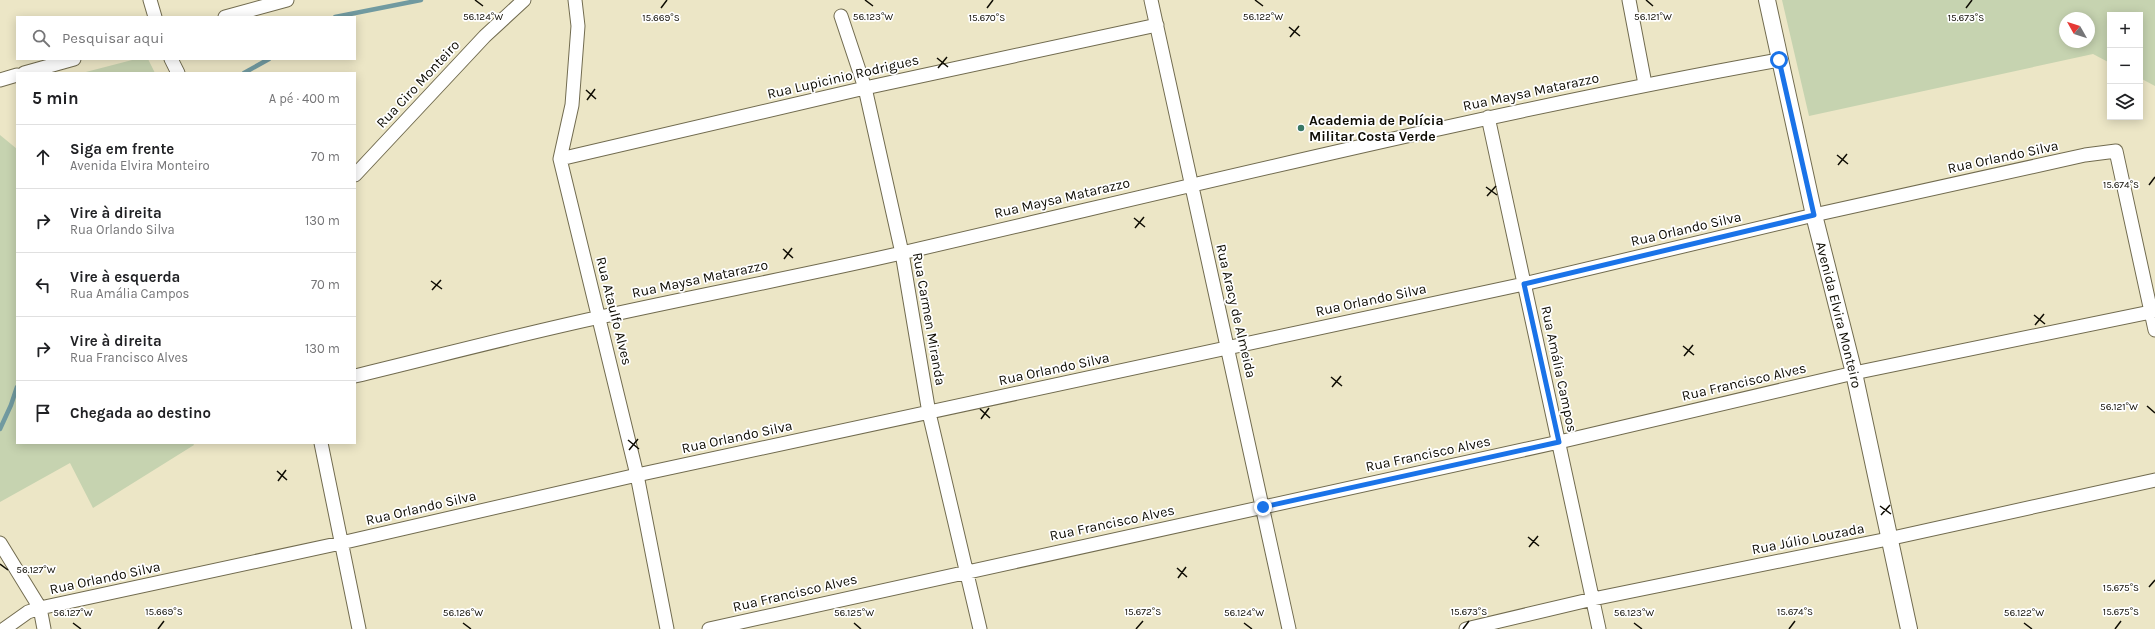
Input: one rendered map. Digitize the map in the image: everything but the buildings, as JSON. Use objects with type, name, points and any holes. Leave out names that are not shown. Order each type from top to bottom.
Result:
[{"type":"street","points":[[150,0],[155,16]]},
{"type":"street","points":[[229,16],[287,0]]},
{"type":"street","name":"Rua Ciro Monteiro","points":[[356,174],[485,36],[524,0]]},
{"type":"street","name":"Rua Ataulfo Alves","points":[[575,0],[578,26],[572,105],[560,159],[600,317],[637,475],[667,629]]},
{"type":"street","name":"Rua Aracy de Almeida","points":[[1151,0],[1190,184],[1263,507],[1288,629]]},
{"type":"street","points":[[1629,0],[1645,84]]},
{"type":"street","name":"Avenida Elvira Monteiro","points":[[1767,0],[1814,215],[1854,373],[1888,539],[1909,629]]},
{"type":"street","name":"Rua Carmen Miranda","points":[[841,16],[865,88],[902,253],[929,413],[968,571],[980,629]]},
{"type":"street","name":"Rua Lupicinio Rodrigues","points":[[560,159],[865,88],[1156,25]]},
{"type":"street","points":[[28,72],[70,60]]},
{"type":"street","points":[[172,60],[178,72]]},
{"type":"street","name":"Rua Maysa Matarazzo","points":[[356,376],[600,317],[902,253],[1190,184],[1488,117],[1645,84],[1779,60]]},
{"type":"street","points":[[0,80],[16,75]]},
{"type":"street","name":"Rua Amália Campos","points":[[1488,117],[1599,629]]},
{"type":"street","name":"Rua Orlando Silva","points":[[4,629],[28,612],[40,608],[341,543],[637,475],[1524,284],[1814,215],[2085,155],[2116,151],[2153,311]]},
{"type":"street","points":[[2153,311],[2155,330]]},
{"type":"street","name":"Rua Francisco Alves","points":[[709,629],[1559,442],[1854,373],[2153,311]]},
{"type":"street","points":[[321,444],[359,629]]},
{"type":"street","name":"Rua Júlio Louzada","points":[[1466,629],[1593,599],[1888,539],[2155,480]]},
{"type":"street","points":[[0,543],[40,608],[44,629]]},
{"type":"green space","points":[[1782,0],[2155,0],[2155,86],[2143,80],[2143,12],[2107,12],[2107,61],[2093,54],[1809,116]]},
{"type":"green space","points":[[132,60],[148,60],[154,72],[86,72]]},
{"type":"green space","points":[[0,135],[16,148],[16,444],[194,445],[93,508],[70,463],[0,502]]},
{"type":"waterway","points":[[340,16],[421,0]]},
{"type":"waterway","points":[[246,72],[267,60]]},
{"type":"waterway","points":[[0,429],[16,390]]},
{"type":"place","name":"Academia de Polícia Militar Costa Verde","points":[[1301,128]]},
{"type":"route","points":[[1263,507],[1559,442],[1524,284],[1814,215],[1779,60]]}]
